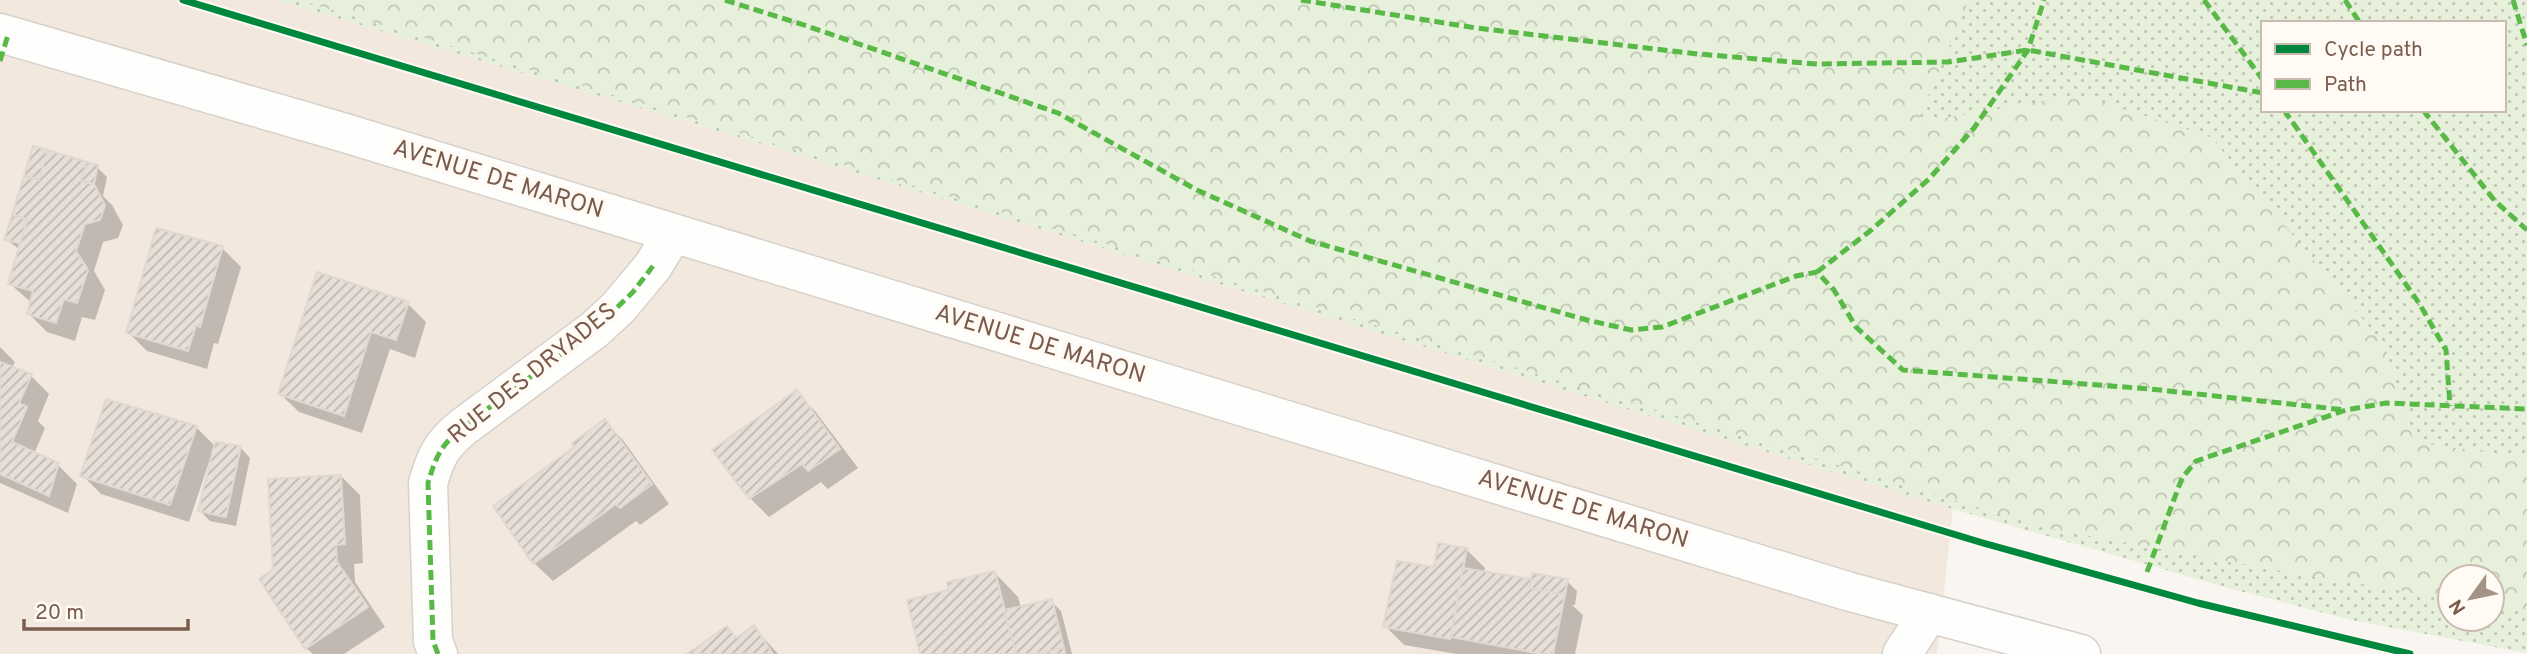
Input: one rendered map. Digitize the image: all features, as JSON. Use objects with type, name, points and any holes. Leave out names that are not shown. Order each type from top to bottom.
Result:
[{"type":"street","name":"AVENUE DE MARON","points":[[3,43],[345,133],[1847,591],[2081,654]]},
{"type":"street","name":"RUE DES DRYADES","points":[[438,654],[433,641],[428,483],[435,459],[445,442],[463,426],[594,330],[618,308],[653,266],[673,233]]},
{"type":"street","points":[[1902,654],[1929,613]]},
{"type":"shaded area","points":[[0,0],[276,0],[786,151],[1953,509],[1937,654],[0,654]]},
{"type":"green space","points":[[276,0],[2527,0],[2527,653],[2351,620],[1953,509],[786,151]]},
{"type":"green space","points":[[299,0],[1969,0],[1917,123],[2079,95],[2211,137],[2385,346],[2414,442],[2527,458],[2527,610],[2506,607],[2506,563],[2436,563],[2436,596],[2297,574],[2046,528]]},
{"type":"building","points":[[33,146],[48,150],[39,180],[24,176]]},
{"type":"building","points":[[48,150],[87,162],[81,181],[94,184],[105,205],[100,220],[85,224],[76,251],[88,270],[77,303],[64,299],[56,323],[27,314],[33,291],[8,284],[27,219],[12,215],[24,176],[39,180]]},
{"type":"building","points":[[87,162],[98,165],[94,184],[81,181]]},
{"type":"building","points":[[12,215],[27,219],[20,243],[4,240]]},
{"type":"building","points":[[156,228],[223,246],[200,327],[196,325],[188,351],[126,333]]},
{"type":"building","points":[[317,272],[409,302],[396,340],[371,332],[344,416],[278,394]]},
{"type":"building","points":[[0,362],[32,374],[19,403],[27,407],[12,442],[59,463],[49,496],[0,474]]},
{"type":"building","points":[[797,390],[840,449],[808,471],[802,464],[749,499],[712,450]]},
{"type":"building","points":[[106,399],[197,426],[170,505],[80,476]]},
{"type":"building","points":[[605,419],[652,484],[620,508],[616,504],[533,564],[493,506],[574,447],[572,443]]},
{"type":"building","points":[[215,442],[241,446],[226,517],[198,511]]},
{"type":"building","points":[[341,475],[345,544],[336,545],[337,562],[368,607],[305,649],[259,579],[273,569],[268,479]]},
{"type":"building","points":[[1438,543],[1467,548],[1450,639],[1383,627],[1397,561],[1434,567]]},
{"type":"building","points":[[1463,568],[1531,579],[1530,588],[1565,595],[1553,654],[1451,637]]},
{"type":"building","points":[[995,571],[1016,654],[920,654],[907,600],[948,590],[947,582]]},
{"type":"building","points":[[1532,573],[1568,579],[1565,595],[1530,588]]},
{"type":"building","points":[[1052,599],[1064,648],[1034,654],[1016,654],[1004,610]]},
{"type":"building","points":[[754,625],[773,654],[687,654],[727,626],[736,638]]},
{"type":"building","points":[[1064,648],[1065,654],[1034,654]]},
{"type":"marked path","points":[[725,0],[1058,113],[1197,190],[1310,241],[1587,320],[1631,330],[1662,327],[1796,276],[1817,272],[1834,290],[1856,327],[1903,370],[2150,389],[2346,410]]},
{"type":"marked path","points":[[1301,0],[1476,28],[1698,54],[1817,64],[1948,62],[2028,50],[2261,93]]},
{"type":"marked path","points":[[1817,272],[1870,231],[1929,179],[1974,128],[2028,50],[2044,0]]},
{"type":"marked path","points":[[2204,0],[2261,77]]},
{"type":"marked path","points":[[2345,0],[2359,21]]},
{"type":"marked path","points":[[2513,0],[2527,45]]},
{"type":"marked path","points":[[0,61],[8,35]]},
{"type":"marked path","points":[[2285,112],[2419,303],[2446,350],[2450,406]]},
{"type":"marked path","points":[[2425,112],[2495,201],[2527,230]]},
{"type":"marked path","points":[[438,654],[433,641],[428,483],[440,452],[463,427],[594,330],[633,292],[653,266]]},
{"type":"marked path","points":[[2147,572],[2182,478],[2196,461],[2346,410],[2386,403],[2527,409]]},
{"type":"cycle path","points":[[183,0],[1983,543],[2198,603],[2410,654]]}]
